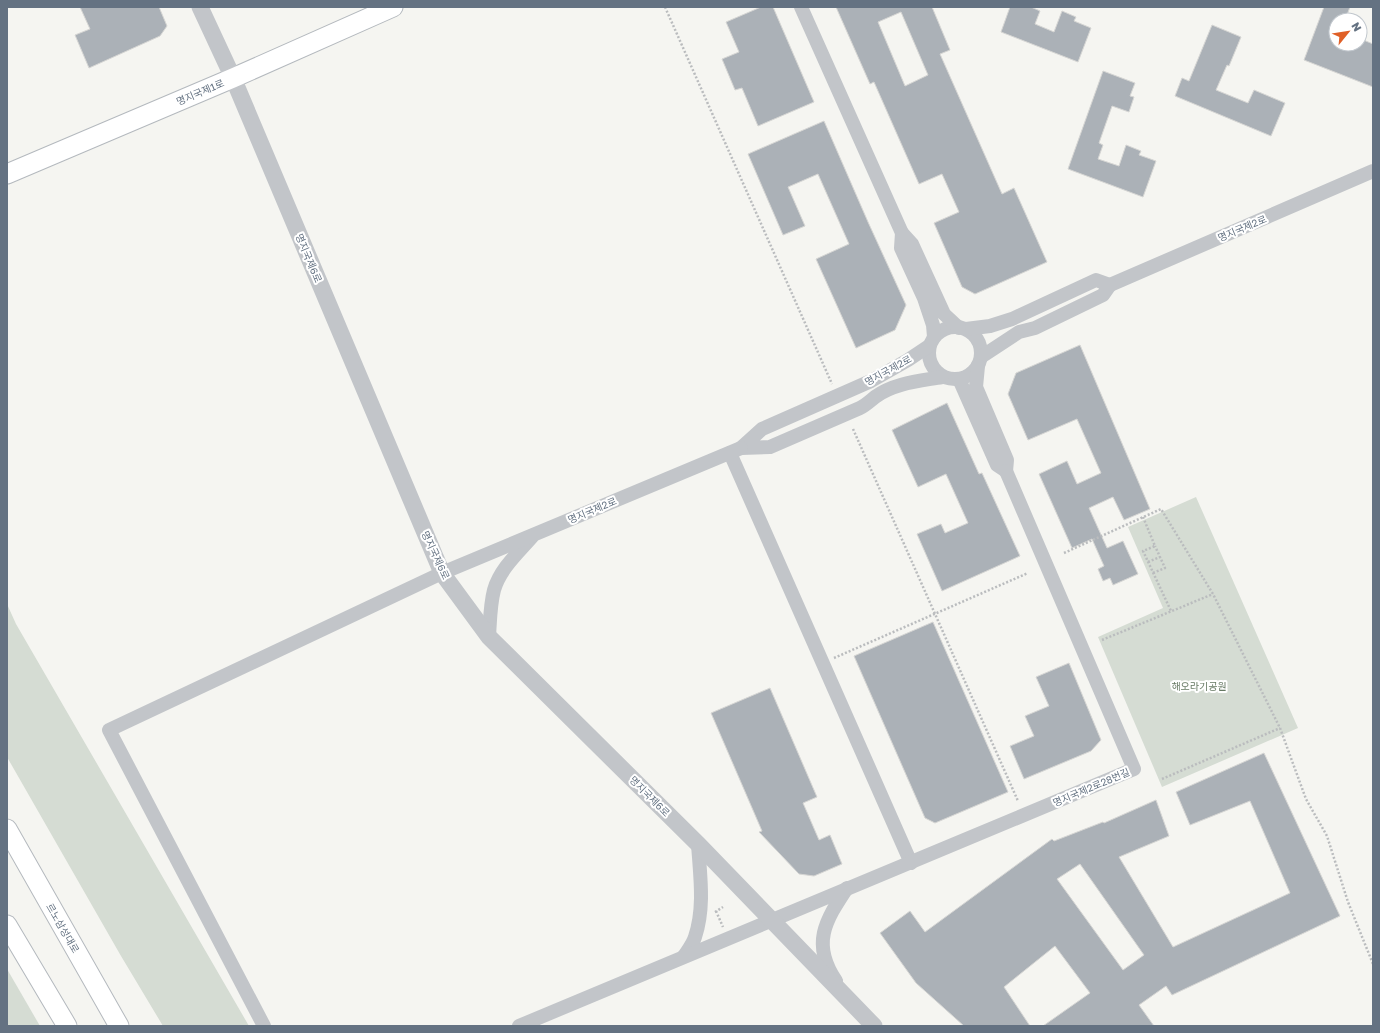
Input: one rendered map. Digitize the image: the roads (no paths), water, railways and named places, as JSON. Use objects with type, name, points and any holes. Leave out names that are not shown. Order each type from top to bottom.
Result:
[{"type":"main road","name":"명지국제1로","points":[[7,174],[233,78],[393,7]]},
{"type":"main road","name":"르노삼성대로","points":[[7,829],[119,1026]]},
{"type":"main road","points":[[7,925],[67,1026]]},
{"type":"street","name":"명지국제6로","points":[[200,7],[233,78],[442,573],[489,638],[698,844],[874,1026]]},
{"type":"street","points":[[801,7],[902,233],[912,244],[944,314],[962,328],[973,334],[978,340],[981,348],[980,361],[970,375],[959,379],[950,380],[942,377],[930,364],[928,355],[932,341],[933,325],[924,298],[901,248],[902,233]]},
{"type":"street","name":"명지국제2로","points":[[980,361],[1019,332],[1035,328],[1103,295],[1110,285],[1373,171]]},
{"type":"street","points":[[932,341],[940,331],[948,328],[990,326],[1012,319],[1096,280],[1110,285]]},
{"type":"street","name":"명지국제2로","points":[[264,1026],[109,730],[442,573],[736,450],[762,429],[871,381],[908,360],[932,341]]},
{"type":"street","name":"명지국제2로28번길","points":[[980,361],[975,382],[976,387],[1008,460],[1006,471]]},
{"type":"street","name":"명지국제2로","points":[[736,450],[770,447],[860,408],[875,397],[890,389],[905,384],[942,377]]},
{"type":"street","name":"명지국제2로28번길","points":[[519,1026],[1134,769],[1006,471],[997,465],[959,379]]},
{"type":"street","points":[[736,450],[910,863]]},
{"type":"street","points":[[489,638],[492,599],[497,582],[508,565],[534,535]]},
{"type":"street","points":[[684,956],[694,939],[701,915],[698,844]]},
{"type":"street","points":[[846,996],[828,967],[822,941],[824,928],[830,913],[847,888]]},
{"type":"park label","name":"해오라기공원","points":[[1199,686]]}]
